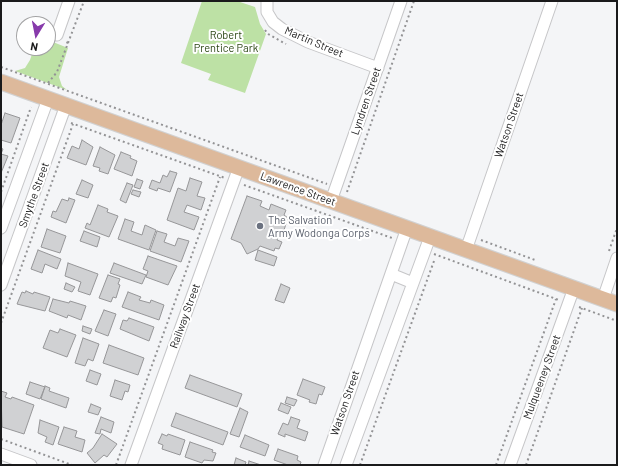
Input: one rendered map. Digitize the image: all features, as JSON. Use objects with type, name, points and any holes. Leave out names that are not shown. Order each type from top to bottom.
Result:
[{"type":"main road","name":"Lawrence Street","points":[[1,82],[66,105],[236,174],[331,201],[428,244],[466,250],[610,301]]},
{"type":"street","points":[[57,35],[69,1]]},
{"type":"street","name":"Martin Street","points":[[267,1],[267,12],[272,22],[282,29],[308,42],[378,68]]},
{"type":"street","name":"Lyndren Street","points":[[331,201],[401,1]]},
{"type":"street","name":"Watson Street","points":[[466,250],[552,1]]},
{"type":"street","name":"Smythe Street","points":[[1,228],[48,99]]},
{"type":"street","name":"Smythe Street","points":[[1,285],[66,105]]},
{"type":"street","points":[[23,168],[41,174]]},
{"type":"street","name":"Railway Street","points":[[131,465],[236,174]]},
{"type":"street","name":"Watson Street","points":[[324,465],[405,235]]},
{"type":"street","name":"Watson Street","points":[[346,465],[428,244]]},
{"type":"street","points":[[610,301],[612,257]]},
{"type":"street","points":[[390,274],[413,283]]},
{"type":"street","name":"Mulqueeney Street","points":[[510,465],[574,288]]},
{"type":"street","points":[[1,454],[31,465]]},
{"type":"path","points":[[48,84],[57,72],[84,1]]},
{"type":"path","points":[[354,195],[347,192],[414,1]]},
{"type":"path","points":[[57,35],[68,43]]},
{"type":"path","points":[[1,67],[327,184],[330,177]]},
{"type":"path","points":[[25,105],[43,113]]},
{"type":"path","points":[[1,192],[31,107]]},
{"type":"path","points":[[61,120],[220,177],[236,174],[405,235]]},
{"type":"path","points":[[1,323],[73,124]]},
{"type":"path","points":[[116,465],[220,177]]},
{"type":"path","points":[[612,257],[617,228]]},
{"type":"path","points":[[480,240],[539,261]]},
{"type":"path","points":[[428,244],[436,254],[617,321]]},
{"type":"path","points":[[360,465],[436,254]]},
{"type":"path","points":[[496,465],[556,299]]},
{"type":"path","points":[[526,465],[582,308]]},
{"type":"path","points":[[1,439],[72,465]]},
{"type":"green space","name":"Robert Prentice Park","points":[[202,1],[237,1],[255,7],[260,24],[266,34],[245,93],[208,80],[211,74],[181,63]]},
{"type":"green space","points":[[56,43],[68,48],[59,77],[62,86],[67,90],[15,71],[25,68],[31,56],[56,56]]},
{"type":"building","points":[[5,113],[20,118],[11,143],[1,140],[1,125]]},
{"type":"building","points":[[82,140],[93,147],[86,165],[67,158],[72,146],[79,149]]},
{"type":"building","points":[[100,147],[115,155],[108,174],[99,171],[100,168],[93,166]]},
{"type":"building","points":[[121,152],[131,156],[130,158],[137,161],[132,176],[114,169]]},
{"type":"building","points":[[1,154],[8,156],[1,173]]},
{"type":"building","points":[[170,171],[177,173],[170,192],[158,188],[157,191],[149,188],[152,180],[160,183],[163,175],[167,177]]},
{"type":"building","points":[[190,178],[202,182],[197,196],[205,198],[201,210],[187,205],[184,212],[199,217],[194,230],[167,220],[178,188],[186,191]]},
{"type":"building","points":[[137,179],[143,181],[140,189],[134,187]]},
{"type":"building","points":[[82,180],[93,185],[88,198],[76,194]]},
{"type":"building","points":[[127,183],[133,185],[126,203],[120,200]]},
{"type":"building","points":[[133,190],[141,192],[139,197],[131,194]]},
{"type":"building","name":"The Salvation Army Wodonga Corps","points":[[247,196],[262,201],[260,206],[269,210],[271,204],[286,210],[284,215],[288,218],[282,236],[279,235],[277,240],[282,242],[279,249],[275,248],[274,251],[260,246],[258,249],[247,254],[241,243],[231,239]]},
{"type":"building","points":[[69,198],[75,200],[66,223],[51,217],[53,211],[56,212],[62,199],[68,201]]},
{"type":"building","points":[[98,205],[108,209],[107,212],[118,216],[109,237],[85,228],[87,223],[90,225]]},
{"type":"building","points":[[125,219],[134,222],[131,231],[142,235],[145,225],[156,230],[149,250],[118,239]]},
{"type":"building","points":[[47,229],[66,236],[60,253],[41,247]]},
{"type":"building","points":[[84,231],[100,237],[97,247],[80,241]]},
{"type":"building","points":[[157,231],[167,234],[164,242],[175,246],[178,238],[189,241],[181,262],[150,251]]},
{"type":"building","points":[[38,250],[61,259],[57,269],[45,264],[42,273],[31,269]]},
{"type":"building","points":[[258,250],[277,257],[274,266],[255,260]]},
{"type":"building","points":[[148,256],[177,266],[168,285],[146,277],[148,271],[143,269]]},
{"type":"building","points":[[68,263],[98,274],[90,295],[78,291],[81,282],[65,276]]},
{"type":"building","points":[[114,263],[146,275],[142,284],[110,273]]},
{"type":"building","points":[[108,275],[120,279],[118,284],[120,285],[116,298],[113,297],[111,302],[99,298]]},
{"type":"building","points":[[66,283],[75,287],[72,292],[64,289]]},
{"type":"building","points":[[281,284],[290,288],[284,303],[275,300]]},
{"type":"building","points":[[26,291],[33,294],[34,292],[50,297],[45,311],[17,304],[22,292],[25,293]]},
{"type":"building","points":[[128,292],[141,297],[139,300],[150,303],[151,300],[164,305],[159,320],[122,307]]},
{"type":"building","points":[[53,299],[69,303],[70,301],[86,306],[81,320],[68,315],[67,318],[49,311]]},
{"type":"building","points":[[104,310],[116,314],[108,336],[95,331]]},
{"type":"building","points":[[129,318],[154,327],[149,341],[120,329],[123,320],[127,321]]},
{"type":"building","points":[[83,326],[92,329],[90,334],[82,331]]},
{"type":"building","points":[[60,329],[76,335],[67,357],[43,348],[50,330],[58,333]]},
{"type":"building","points":[[83,338],[99,344],[93,361],[88,359],[85,366],[75,363]]},
{"type":"building","points":[[109,345],[144,358],[138,375],[103,363]]},
{"type":"building","points":[[90,370],[101,374],[97,385],[86,381]]},
{"type":"building","points":[[190,375],[242,394],[237,407],[185,388]]},
{"type":"building","points":[[303,379],[325,387],[322,395],[319,394],[316,404],[297,395]]},
{"type":"building","points":[[115,380],[130,385],[128,392],[125,391],[122,400],[110,396]]},
{"type":"building","points":[[30,382],[45,387],[40,399],[26,394]]},
{"type":"building","points":[[45,386],[50,388],[49,391],[69,398],[66,408],[41,399]]},
{"type":"building","points":[[1,391],[7,393],[5,397],[11,399],[12,397],[34,405],[24,434],[2,427]]},
{"type":"building","points":[[287,397],[297,400],[294,406],[285,403]]},
{"type":"building","points":[[281,403],[291,407],[288,414],[278,410]]},
{"type":"building","points":[[91,404],[101,408],[98,415],[88,412]]},
{"type":"building","points":[[240,408],[248,412],[239,437],[230,434]]},
{"type":"building","points":[[176,413],[228,432],[223,445],[171,426]]},
{"type":"building","points":[[101,417],[114,422],[111,433],[101,429],[100,434],[95,433]]},
{"type":"building","points":[[291,417],[300,420],[297,428],[308,432],[305,441],[285,434],[285,437],[278,434],[283,423],[288,425]]},
{"type":"building","points":[[40,420],[59,427],[53,445],[45,442],[47,437],[38,433]]},
{"type":"building","points":[[64,427],[77,431],[75,437],[85,440],[82,452],[58,444]]},
{"type":"building","points":[[102,434],[117,444],[107,457],[104,455],[95,463],[87,453],[93,448]]},
{"type":"building","points":[[162,434],[167,436],[168,434],[185,440],[180,455],[162,449],[163,445],[158,443]]},
{"type":"building","points":[[245,435],[269,445],[265,456],[240,447]]},
{"type":"building","points":[[190,442],[213,450],[212,452],[216,453],[213,461],[204,460],[202,463],[185,457]]},
{"type":"building","points":[[278,449],[298,456],[297,460],[301,462],[300,465],[288,465],[274,460]]},
{"type":"building","points":[[236,458],[246,462],[245,465],[234,465]]},
{"type":"building","points":[[249,461],[261,465],[248,465]]},
{"type":"place","name":"The Salvation Army Wodonga Corps","points":[[260,226]]}]
